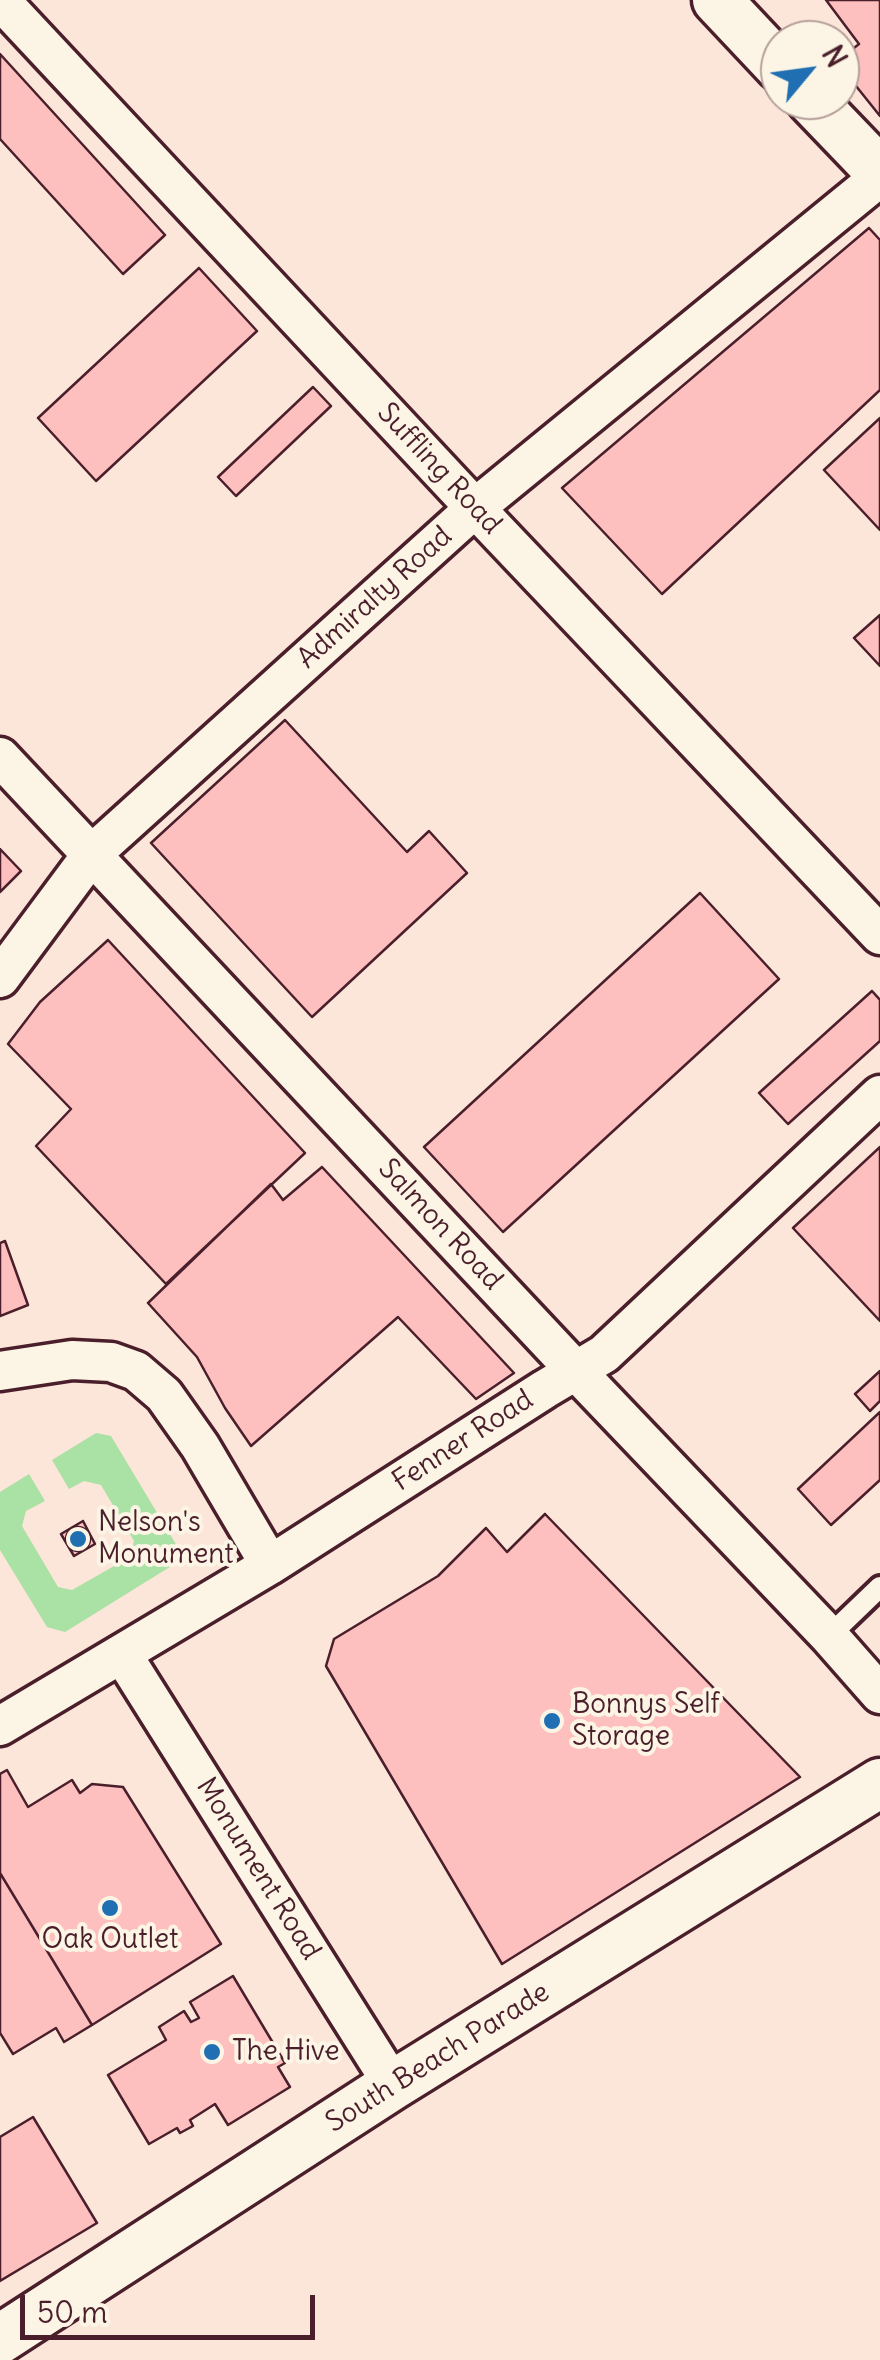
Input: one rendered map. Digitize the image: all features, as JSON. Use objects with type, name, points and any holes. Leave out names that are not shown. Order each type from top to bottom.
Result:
[{"type":"street","name":"Suffling Road","points":[[0,0],[880,936]]},
{"type":"street","points":[[717,0],[760,46]]},
{"type":"street","points":[[830,120],[880,175]]},
{"type":"street","name":"Admiralty Road","points":[[0,978],[92,854],[475,508],[880,175]]},
{"type":"street","name":"Salmon Road","points":[[0,757],[880,1694]]},
{"type":"street","name":"Fenner Road","points":[[5,1711],[122,1654],[604,1354],[880,1095]]},
{"type":"street","points":[[0,1371],[72,1360],[111,1362],[136,1371],[164,1396],[200,1446],[270,1565]]},
{"type":"street","name":"Monument Road","points":[[122,1654],[393,2085]]},
{"type":"street","name":"South Beach Parade","points":[[0,2339],[393,2085],[880,1783]]},
{"type":"lane","points":[[829,1636],[880,1587]]},
{"type":"green space","points":[[96,1433],[111,1436],[177,1546],[173,1565],[65,1632],[47,1627],[0,1550],[0,1492],[29,1474],[45,1501],[26,1511],[22,1526],[58,1587],[72,1590],[130,1557],[134,1541],[101,1485],[84,1481],[69,1489],[52,1460]]},
{"type":"building","points":[[826,0],[880,0],[880,116],[860,91],[860,20],[841,20]]},
{"type":"building","points":[[0,54],[165,235],[123,274],[0,139]]},
{"type":"building","points":[[869,228],[880,240],[880,390],[662,594],[562,488]]},
{"type":"building","points":[[199,268],[257,331],[96,481],[38,418]]},
{"type":"building","points":[[313,387],[331,406],[236,496],[218,477]]},
{"type":"building","points":[[880,418],[880,530],[824,470]]},
{"type":"building","points":[[880,615],[880,666],[854,638]]},
{"type":"building","points":[[285,720],[407,852],[429,831],[467,873],[312,1017],[151,843]]},
{"type":"building","points":[[0,849],[21,871],[0,892]]},
{"type":"building","points":[[700,893],[779,979],[503,1232],[424,1147]]},
{"type":"building","points":[[108,940],[305,1153],[166,1284],[36,1146],[71,1109],[8,1044],[40,1002]]},
{"type":"building","points":[[872,991],[880,1000],[880,1041],[788,1124],[759,1093]]},
{"type":"building","points":[[880,1147],[880,1321],[793,1228]]},
{"type":"building","points":[[322,1167],[514,1373],[476,1399],[398,1317],[251,1446],[197,1357],[148,1303],[271,1184],[283,1200]]},
{"type":"building","points":[[5,1241],[28,1305],[0,1316],[0,1243]]},
{"type":"building","points":[[880,1371],[880,1401],[870,1411],[855,1394]]},
{"type":"building","points":[[880,1412],[880,1480],[831,1525],[798,1489]]},
{"type":"building","name":"Bonnys Self Storage","points":[[545,1514],[800,1777],[502,1964],[326,1666],[334,1639],[438,1576],[486,1528],[507,1552]]},
{"type":"building","name":"Nelson's Monument","points":[[83,1521],[95,1544],[74,1556],[61,1534]]},
{"type":"building","name":"Nelson's Monument","points":[[78,1527],[87,1530],[87,1548],[78,1551],[69,1548],[66,1539],[69,1530]]},
{"type":"building","name":"Oak Outlet","points":[[7,1770],[28,1807],[72,1780],[80,1793],[92,1784],[123,1787],[221,1944],[92,2025],[0,1873],[0,1774]]},
{"type":"building","points":[[0,1873],[92,2025],[64,2042],[56,2028],[13,2054],[0,2033]]},
{"type":"building","name":"The Hive","points":[[233,1976],[285,2063],[278,2067],[290,2087],[228,2125],[215,2104],[190,2120],[193,2126],[180,2133],[177,2128],[149,2144],[108,2075],[166,2040],[159,2027],[184,2011],[191,2022],[199,2018],[190,2002]]},
{"type":"building","points":[[33,2117],[97,2223],[0,2281],[0,2137]]},
{"type":"place","name":"Nelson's Monument","points":[[78,1539]]},
{"type":"place","name":"Bonnys Self Storage","points":[[552,1721]]},
{"type":"place","name":"Oak Outlet","points":[[110,1908]]},
{"type":"place","name":"The Hive","points":[[212,2052]]}]
